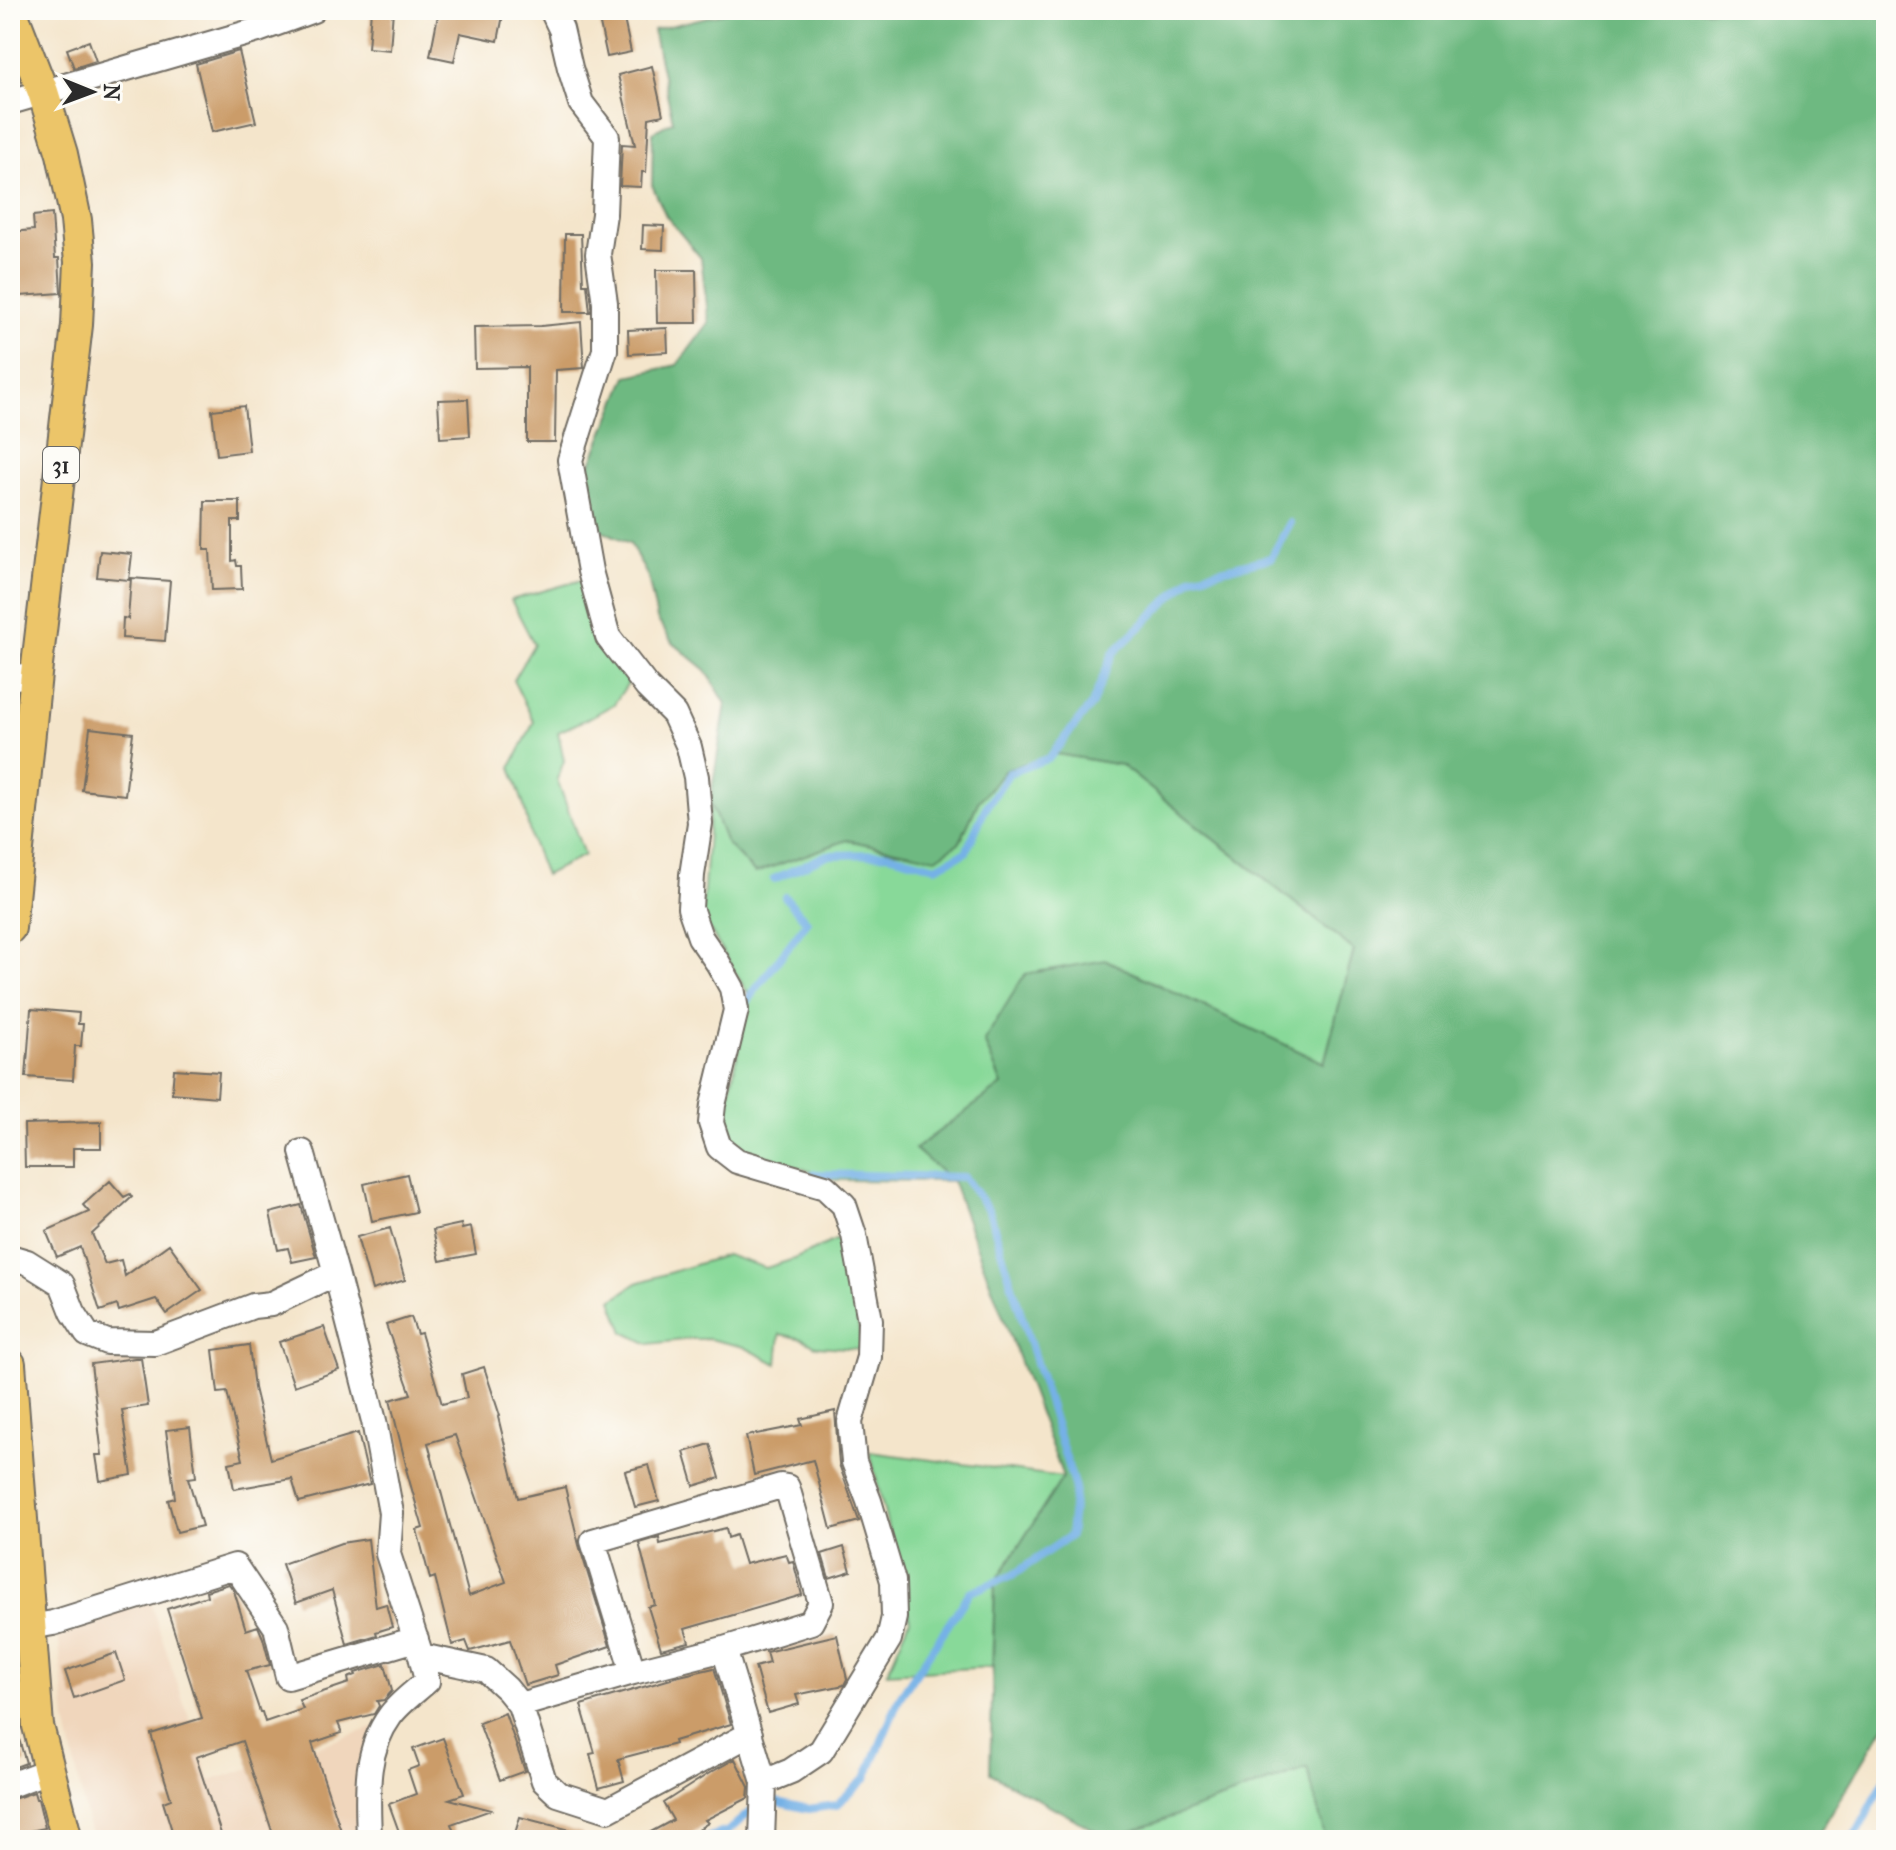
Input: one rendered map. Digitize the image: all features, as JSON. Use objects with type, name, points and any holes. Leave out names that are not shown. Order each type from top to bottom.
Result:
[{"type":"main road","name":"31","points":[[10,928],[23,676],[77,325],[80,262],[76,220],[62,154],[43,92],[11,10]]},
{"type":"main road","points":[[10,1364],[38,1726],[67,1840]]},
{"type":"street","points":[[10,102],[258,30],[313,10]]},
{"type":"street","points":[[552,10],[561,29],[581,103],[607,137],[604,214],[598,254],[605,303],[605,350],[570,460],[590,571],[608,637],[647,687],[674,714],[689,747],[696,777],[700,823],[690,908],[700,937],[732,988],[736,1010],[711,1123],[719,1147],[737,1161],[825,1187],[844,1205],[854,1235],[870,1320],[869,1357],[850,1422],[854,1462],[893,1581],[894,1617],[889,1639],[821,1751],[791,1771],[764,1782]]},
{"type":"street","points":[[302,1152],[374,1421],[391,1513],[388,1554],[427,1681],[390,1716],[371,1751],[369,1840]]},
{"type":"street","points":[[10,1257],[27,1262],[62,1284],[73,1312],[87,1334],[107,1342],[155,1343],[253,1306],[271,1304],[336,1273]]},
{"type":"street","points":[[520,1705],[811,1622],[821,1603],[787,1487],[781,1486],[593,1541],[633,1672]]},
{"type":"street","points":[[30,1627],[53,1623],[235,1566],[276,1627],[288,1677],[418,1647],[486,1670],[520,1705],[544,1781],[558,1794],[608,1810],[750,1734]]},
{"type":"street","points":[[724,1649],[764,1782],[762,1840]]},
{"type":"street","points":[[10,1785],[50,1770]]},
{"type":"shaded area","points":[[150,1602],[210,1781],[376,1727],[361,1840],[93,1840],[66,1720],[58,1632]]},
{"type":"green space","points":[[736,10],[1886,10],[1886,1723],[1815,1840],[1326,1840],[1307,1768],[1111,1839],[990,1773],[995,1583],[1063,1477],[952,1181],[915,1149],[1002,1085],[984,1041],[1025,974],[1106,960],[1324,1063],[1354,950],[1121,765],[1057,754],[1006,769],[978,802],[960,842],[936,858],[847,840],[755,873],[726,843],[710,802],[726,704],[706,670],[672,642],[657,619],[648,577],[630,543],[599,529],[588,470],[627,376],[677,365],[709,323],[701,258],[666,216],[652,185],[653,132],[673,121],[653,30]]},
{"type":"green space","points":[[582,580],[632,677],[614,704],[558,732],[564,761],[557,779],[584,855],[545,875],[531,839],[511,767],[534,722],[513,680],[534,644],[511,600]]},
{"type":"green space","points":[[1057,754],[1121,765],[1354,950],[1324,1063],[1106,960],[1002,1085],[916,1148],[952,1181],[835,1180],[737,1146],[724,1118],[750,997],[702,917],[710,802],[726,843],[755,873],[847,840],[897,851],[960,842],[978,802],[1006,769]]},
{"type":"green space","points":[[844,1236],[862,1349],[816,1346],[803,1339],[780,1334],[777,1364],[744,1347],[709,1339],[649,1344],[624,1332],[612,1300],[637,1283],[726,1255],[766,1268]]},
{"type":"green space","points":[[870,1452],[1063,1477],[995,1583],[992,1667],[887,1673],[910,1620]]},
{"type":"green space","points":[[1308,1768],[1326,1840],[1111,1840],[1111,1839]]},
{"type":"building","points":[[371,10],[393,10],[390,50],[368,48]]},
{"type":"building","points":[[439,10],[504,10],[498,41],[460,33],[454,61],[430,56]]},
{"type":"building","points":[[597,10],[622,10],[631,52],[607,57]]},
{"type":"building","points":[[89,41],[96,61],[74,68],[67,49]]},
{"type":"building","points":[[239,51],[256,122],[212,132],[196,64]]},
{"type":"building","points":[[652,66],[663,115],[649,118],[646,172],[642,172],[641,187],[620,186],[622,144],[635,145],[618,75]]},
{"type":"building","points":[[52,214],[61,293],[20,296],[20,291],[10,292],[10,232],[34,230],[33,216]]},
{"type":"building","points":[[643,225],[664,226],[663,250],[642,249]]},
{"type":"building","points":[[565,234],[581,234],[583,284],[587,284],[590,312],[564,312]]},
{"type":"building","points":[[656,270],[696,270],[697,323],[657,323]]},
{"type":"building","points":[[581,322],[584,368],[556,370],[555,442],[527,442],[527,367],[475,368],[474,327]]},
{"type":"building","points":[[667,328],[668,352],[629,354],[628,330]]},
{"type":"building","points":[[468,399],[470,436],[440,438],[438,400]]},
{"type":"building","points":[[244,406],[249,451],[217,455],[212,410]]},
{"type":"building","points":[[205,501],[240,501],[240,521],[232,521],[232,561],[236,560],[237,566],[241,566],[242,589],[212,590],[210,550],[204,550]]},
{"type":"building","points":[[100,551],[132,554],[129,580],[97,577]]},
{"type":"building","points":[[131,578],[170,581],[165,641],[122,638],[123,618],[128,619]]},
{"type":"building","points":[[90,728],[133,733],[125,795],[82,790]]},
{"type":"building","points":[[31,1009],[79,1013],[78,1024],[83,1024],[81,1046],[75,1046],[73,1080],[26,1077]]},
{"type":"building","points":[[174,1069],[219,1072],[217,1097],[172,1093]]},
{"type":"building","points":[[101,1122],[101,1148],[73,1148],[73,1167],[25,1167],[24,1124]]},
{"type":"building","points":[[407,1174],[416,1212],[372,1221],[364,1184]]},
{"type":"building","points":[[110,1181],[124,1197],[130,1194],[132,1197],[92,1234],[105,1264],[121,1260],[125,1276],[169,1244],[202,1290],[167,1314],[156,1299],[119,1311],[117,1305],[100,1311],[80,1247],[57,1257],[46,1231],[89,1212],[83,1205]]},
{"type":"building","points":[[301,1205],[316,1257],[292,1262],[288,1248],[278,1250],[270,1213]]},
{"type":"building","points":[[461,1224],[462,1229],[471,1227],[476,1254],[440,1261],[433,1230]]},
{"type":"building","points":[[390,1228],[405,1280],[372,1290],[357,1237]]},
{"type":"building","points":[[411,1317],[417,1334],[421,1333],[442,1404],[467,1398],[462,1374],[484,1367],[500,1416],[518,1498],[565,1487],[610,1646],[555,1665],[558,1675],[525,1685],[510,1640],[470,1651],[466,1641],[452,1645],[435,1577],[430,1579],[417,1530],[423,1528],[390,1400],[411,1394],[386,1325]],"holes":[[[455,1435],[506,1582],[469,1596],[428,1443]]]},
{"type":"building","points":[[324,1327],[339,1370],[294,1386],[279,1342]]},
{"type":"building","points":[[249,1345],[254,1388],[271,1459],[358,1433],[370,1484],[299,1502],[292,1479],[234,1489],[229,1463],[243,1460],[227,1392],[218,1393],[213,1350]]},
{"type":"building","points":[[141,1358],[148,1406],[122,1410],[132,1475],[100,1481],[96,1455],[102,1455],[91,1364]]},
{"type":"building","points":[[835,1411],[839,1464],[859,1521],[831,1529],[813,1460],[754,1475],[746,1436],[802,1425],[800,1419]]},
{"type":"building","points":[[190,1427],[196,1477],[188,1478],[202,1526],[177,1532],[168,1500],[175,1498],[166,1430]]},
{"type":"building","points":[[710,1444],[720,1478],[694,1486],[684,1452]]},
{"type":"building","points":[[649,1465],[659,1501],[635,1507],[625,1471]]},
{"type":"building","points":[[726,1528],[728,1538],[736,1535],[745,1564],[786,1554],[789,1562],[793,1561],[802,1595],[685,1629],[689,1642],[661,1649],[648,1607],[655,1605],[639,1543],[659,1537],[660,1544]]},
{"type":"building","points":[[368,1539],[376,1607],[386,1604],[392,1627],[347,1644],[332,1590],[296,1603],[282,1564],[341,1543]]},
{"type":"building","points":[[844,1547],[851,1571],[829,1578],[822,1554]]},
{"type":"building","points":[[229,1584],[246,1630],[258,1626],[263,1638],[270,1665],[246,1671],[265,1722],[303,1709],[299,1700],[349,1683],[348,1678],[355,1673],[385,1664],[392,1691],[384,1700],[377,1701],[379,1706],[374,1714],[338,1723],[342,1733],[312,1743],[344,1840],[275,1840],[242,1741],[196,1757],[223,1840],[175,1840],[163,1802],[171,1799],[151,1734],[202,1718],[167,1609],[207,1596],[206,1591]]},
{"type":"building","points":[[837,1635],[847,1679],[844,1685],[796,1695],[799,1704],[768,1713],[755,1667],[769,1663],[766,1652]]},
{"type":"building","points":[[116,1653],[125,1680],[74,1698],[65,1671]]},
{"type":"building","points":[[714,1668],[731,1724],[674,1741],[675,1744],[618,1759],[624,1781],[599,1788],[590,1754],[595,1753],[581,1705]]},
{"type":"building","points":[[505,1713],[525,1771],[500,1780],[479,1723]]},
{"type":"building","points":[[16,1729],[26,1763],[10,1769],[10,1730]]},
{"type":"building","points":[[443,1738],[464,1794],[449,1799],[491,1810],[451,1824],[457,1840],[402,1840],[389,1804],[416,1794],[408,1770],[419,1766],[413,1749]]},
{"type":"building","points":[[735,1759],[749,1787],[748,1798],[705,1820],[708,1823],[681,1840],[636,1840],[673,1820],[663,1803]]},
{"type":"building","points":[[34,1792],[45,1828],[10,1835],[10,1800]]},
{"type":"building","points":[[520,1817],[582,1833],[581,1840],[513,1840]]},
{"type":"waterway","points":[[774,879],[827,855],[888,854],[936,867],[966,852],[985,809],[1009,773],[1049,758],[1092,704],[1113,653],[1192,577],[1271,558],[1290,523]]},
{"type":"waterway","points":[[742,1011],[807,922],[785,897]]},
{"type":"waterway","points":[[772,1801],[809,1809],[836,1805],[866,1778],[900,1697],[970,1592],[1013,1575],[1070,1536],[1075,1488],[989,1211],[964,1177],[814,1174]]},
{"type":"waterway","points":[[1851,1840],[1886,1778]]},
{"type":"waterway","points":[[699,1840],[728,1831],[751,1811]]}]
